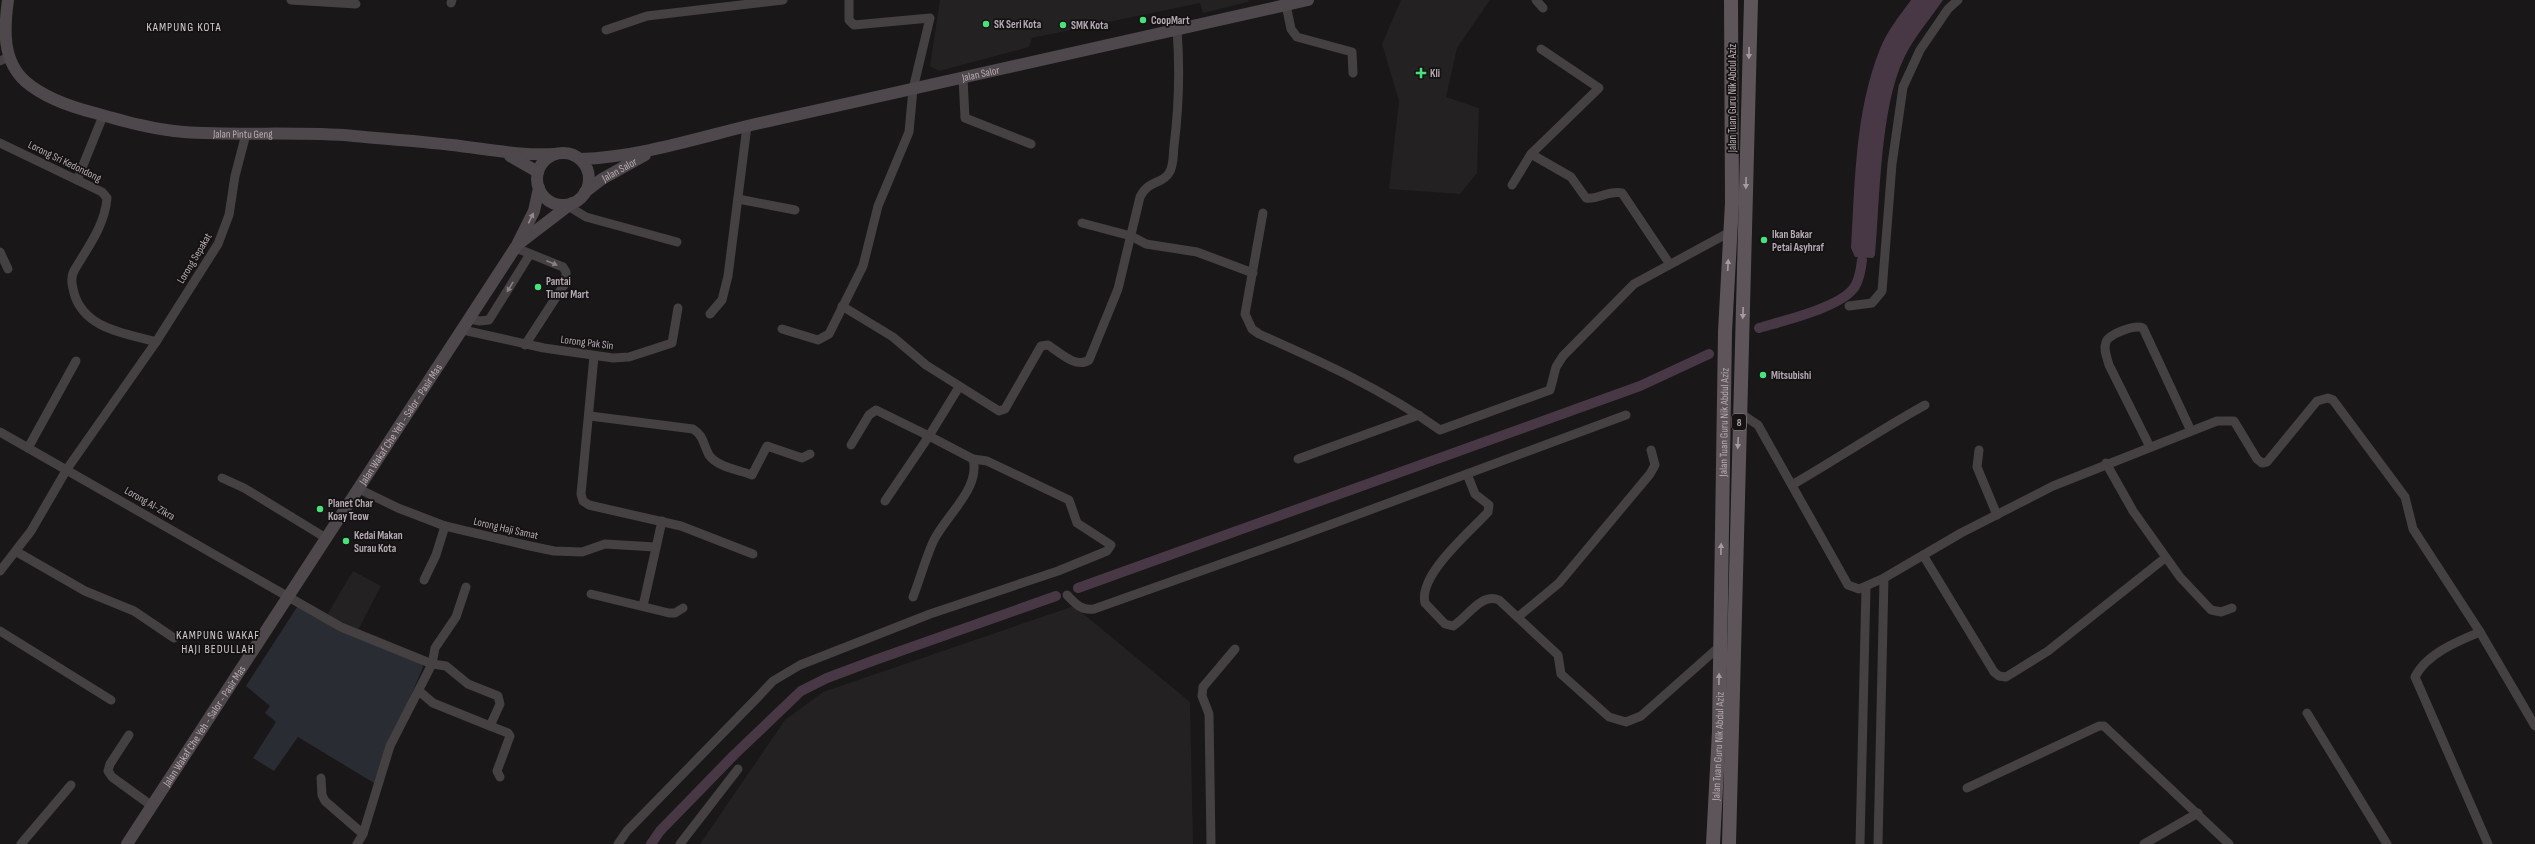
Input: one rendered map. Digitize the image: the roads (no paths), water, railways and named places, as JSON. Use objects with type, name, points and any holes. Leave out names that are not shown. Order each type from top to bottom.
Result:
[{"type":"main road","name":"Jalan Pintu Geng","points":[[8,0],[5,26],[5,59],[35,89],[61,102],[103,116],[183,132],[331,134],[452,144],[503,153],[555,154]]},
{"type":"main road","name":"Jalan Salor","points":[[580,159],[619,156],[654,150],[747,126],[1308,0]]},
{"type":"main road","name":"Jalan Tuan Guru Nik Abdul Aziz","points":[[1713,844],[1716,796],[1720,646],[1724,339],[1730,232],[1731,0]]},
{"type":"main road","name":"Jalan Tuan Guru Nik Abdul Aziz","points":[[1729,844],[1749,0]]},
{"type":"main road","name":"Jalan Salor","points":[[585,192],[602,179],[654,150]]},
{"type":"main road","points":[[503,153],[538,172]]},
{"type":"main road","points":[[564,153],[580,159],[588,171],[588,185],[585,192],[570,204],[557,204],[543,195],[539,188],[538,172],[548,158],[555,154],[564,153]]},
{"type":"main road","name":"Jalan Wakaf Che Yeh - Salor - Pasir Mas","points":[[127,844],[517,247],[534,211],[539,188]]},
{"type":"main road","name":"Jalan Wakaf Che Yeh - Salor - Pasir Mas","points":[[517,247],[570,204]]},
{"type":"street","points":[[291,0],[356,4]]},
{"type":"street","points":[[606,30],[646,16],[783,0]]},
{"type":"street","points":[[782,329],[810,339],[824,339],[829,334],[863,266],[878,206],[909,132],[914,89],[930,18],[854,25],[849,20],[849,0]]},
{"type":"street","points":[[1536,0],[1543,8]]},
{"type":"street","points":[[1849,306],[1872,303],[1882,291],[1892,164],[1903,88],[1920,50],[1948,9],[1958,0]]},
{"type":"street","points":[[1286,5],[1291,29],[1297,37],[1352,52],[1353,73]]},
{"type":"street","points":[[842,306],[893,337],[926,365],[959,387],[995,409],[1002,411],[1041,346],[1048,345],[1076,363],[1089,360],[1114,304],[1140,197],[1144,189],[1151,183],[1162,180],[1171,169],[1180,98],[1177,29]]},
{"type":"street","points":[[1512,185],[1531,154],[1599,88],[1541,49]]},
{"type":"street","points":[[963,78],[965,118],[1031,144]]},
{"type":"street","points":[[77,180],[103,116]]},
{"type":"street","points":[[710,314],[722,300],[738,199],[747,126]]},
{"type":"street","name":"Lorong Sepakat","points":[[0,571],[17,552],[67,469],[156,342],[218,244],[225,228],[235,176],[246,134]]},
{"type":"street","name":"Lorong Sri Kedondong","points":[[1,146],[102,192],[107,198],[106,206],[92,244],[71,279],[76,301],[83,313],[109,329],[156,342]]},
{"type":"street","points":[[1531,154],[1570,177],[1586,198],[1591,199],[1613,191],[1622,193],[1669,264]]},
{"type":"street","points":[[738,199],[795,210]]},
{"type":"street","points":[[570,204],[586,217],[677,242]]},
{"type":"street","points":[[1263,213],[1245,314],[1252,329],[1336,368],[1419,415],[1440,430],[1550,390],[1556,367],[1562,356],[1634,284],[1730,232]]},
{"type":"street","points":[[1082,223],[1131,236],[1146,244],[1197,252],[1253,273]]},
{"type":"street","points":[[517,247],[530,254],[563,267],[566,272],[566,279],[525,344]]},
{"type":"street","points":[[0,252],[8,269]]},
{"type":"street","points":[[470,319],[480,321],[488,320],[530,254]]},
{"type":"street","name":"Lorong Pak Sin","points":[[463,330],[525,344],[594,356],[629,357],[670,345],[678,308]]},
{"type":"street","points":[[2150,447],[2109,365],[2105,344],[2111,336],[2136,326],[2143,328],[2191,431]]},
{"type":"street","points":[[594,356],[590,416],[581,494],[583,501],[589,504],[662,521],[707,535],[753,554]]},
{"type":"street","points":[[28,448],[76,361]]},
{"type":"street","points":[[885,501],[929,436],[959,387]]},
{"type":"street","points":[[1740,413],[1758,424],[1848,585],[1859,589],[1884,578],[1923,555],[2054,486],[2106,463],[2217,421],[2234,421],[2257,459],[2262,463],[2267,462],[2317,401],[2328,398],[2333,400],[2405,497],[2413,528],[2480,632],[2535,726]]},
{"type":"street","points":[[1792,485],[1846,454],[1877,431],[1925,405]]},
{"type":"street","points":[[618,844],[627,831],[773,681],[800,665],[930,614],[1058,572],[1107,551],[1111,545],[1076,523],[1069,500],[987,461],[973,459],[876,410],[869,415],[852,445]]},
{"type":"street","points":[[1298,459],[1419,415]]},
{"type":"street","points":[[1067,595],[1077,605],[1087,610],[1094,609],[1626,415]]},
{"type":"street","points":[[590,416],[693,429],[700,433],[709,454],[715,460],[752,475],[767,446],[802,458],[810,454]]},
{"type":"street","name":"Lorong Al-Zikra","points":[[0,432],[67,469],[341,628],[432,664],[446,666],[468,684],[498,696],[500,704],[490,726]]},
{"type":"street","points":[[1518,617],[1559,583],[1650,474],[1656,465],[1651,450]]},
{"type":"street","points":[[1979,450],[1977,467],[1997,515]]},
{"type":"street","points":[[913,597],[933,542],[968,488],[975,472],[973,459]]},
{"type":"street","points":[[2106,463],[2133,511],[2165,558],[2211,610],[2221,612],[2232,608]]},
{"type":"street","points":[[1467,474],[1475,494],[1489,505],[1488,512],[1438,565],[1425,588],[1425,603],[1445,624],[1453,626],[1483,600],[1488,598],[1499,600],[1558,655],[1558,668],[1566,680],[1609,717],[1626,722],[1641,716],[1720,646]]},
{"type":"street","points":[[222,478],[244,488],[326,538]]},
{"type":"street","name":"Lorong Haji Samat","points":[[359,489],[398,508],[445,526],[554,551],[587,552],[605,544],[655,547]]},
{"type":"street","points":[[643,606],[662,521]]},
{"type":"street","points":[[424,580],[436,555],[445,526]]},
{"type":"street","points":[[17,552],[85,591],[134,611],[174,638]]},
{"type":"street","points":[[1923,555],[1994,672],[1999,676],[2006,677],[2048,651],[2165,558]]},
{"type":"street","points":[[1878,844],[1884,578]]},
{"type":"street","points":[[357,844],[362,834],[390,746],[432,664],[435,648],[456,617],[466,587]]},
{"type":"street","points":[[1860,844],[1866,587]]},
{"type":"street","points":[[591,594],[675,613],[683,608]]},
{"type":"street","points":[[0,631],[111,700]]},
{"type":"street","points":[[2480,632],[2456,642],[2423,666],[2415,677],[2488,844]]},
{"type":"street","points":[[1211,844],[1209,714],[1202,696],[1202,691],[1203,687],[1235,649]]},
{"type":"street","points":[[419,691],[433,703],[508,733],[510,736],[497,771],[500,777]]},
{"type":"street","points":[[2307,713],[2386,844]]},
{"type":"street","points":[[1966,788],[2102,726],[2106,727],[2229,844]]},
{"type":"street","points":[[129,734],[110,764],[108,771],[112,777],[152,806]]},
{"type":"street","points":[[680,844],[738,769]]},
{"type":"street","points":[[321,778],[322,795],[325,801],[362,834]]},
{"type":"street","points":[[21,844],[71,785]]},
{"type":"street","points":[[2144,844],[2198,813]]},
{"type":"waterway","points":[[1759,328],[1823,308],[1846,296],[1857,283],[1862,260]]},
{"type":"waterway","points":[[1078,588],[1640,386],[1709,354]]},
{"type":"waterway","points":[[651,844],[660,831],[734,755],[801,691],[827,678],[875,660],[1056,596]]},
{"type":"place","name":"CoopMart","points":[[1143,20]]},
{"type":"place","name":"SK Seri Kota","points":[[986,24]]},
{"type":"place","name":"SMK Kota","points":[[1063,25]]},
{"type":"place","name":"Kli","points":[[1421,73]]},
{"type":"place","name":"Ikan Bakar Petai Asyhraf","points":[[1764,240]]},
{"type":"place","name":"Pantai Timor Mart","points":[[538,287]]},
{"type":"place","name":"Mitsubishi","points":[[1763,375]]},
{"type":"place","name":"Planet Char Koay Teow","points":[[320,509]]},
{"type":"place","name":"Kedai Makan Surau Kota","points":[[346,541]]},
{"type":"district","name":"KAMPUNG KOTA","points":[[184,27]]},
{"type":"district","name":"KAMPUNG WAKAF HAJI BEDULLAH","points":[[218,642]]}]
